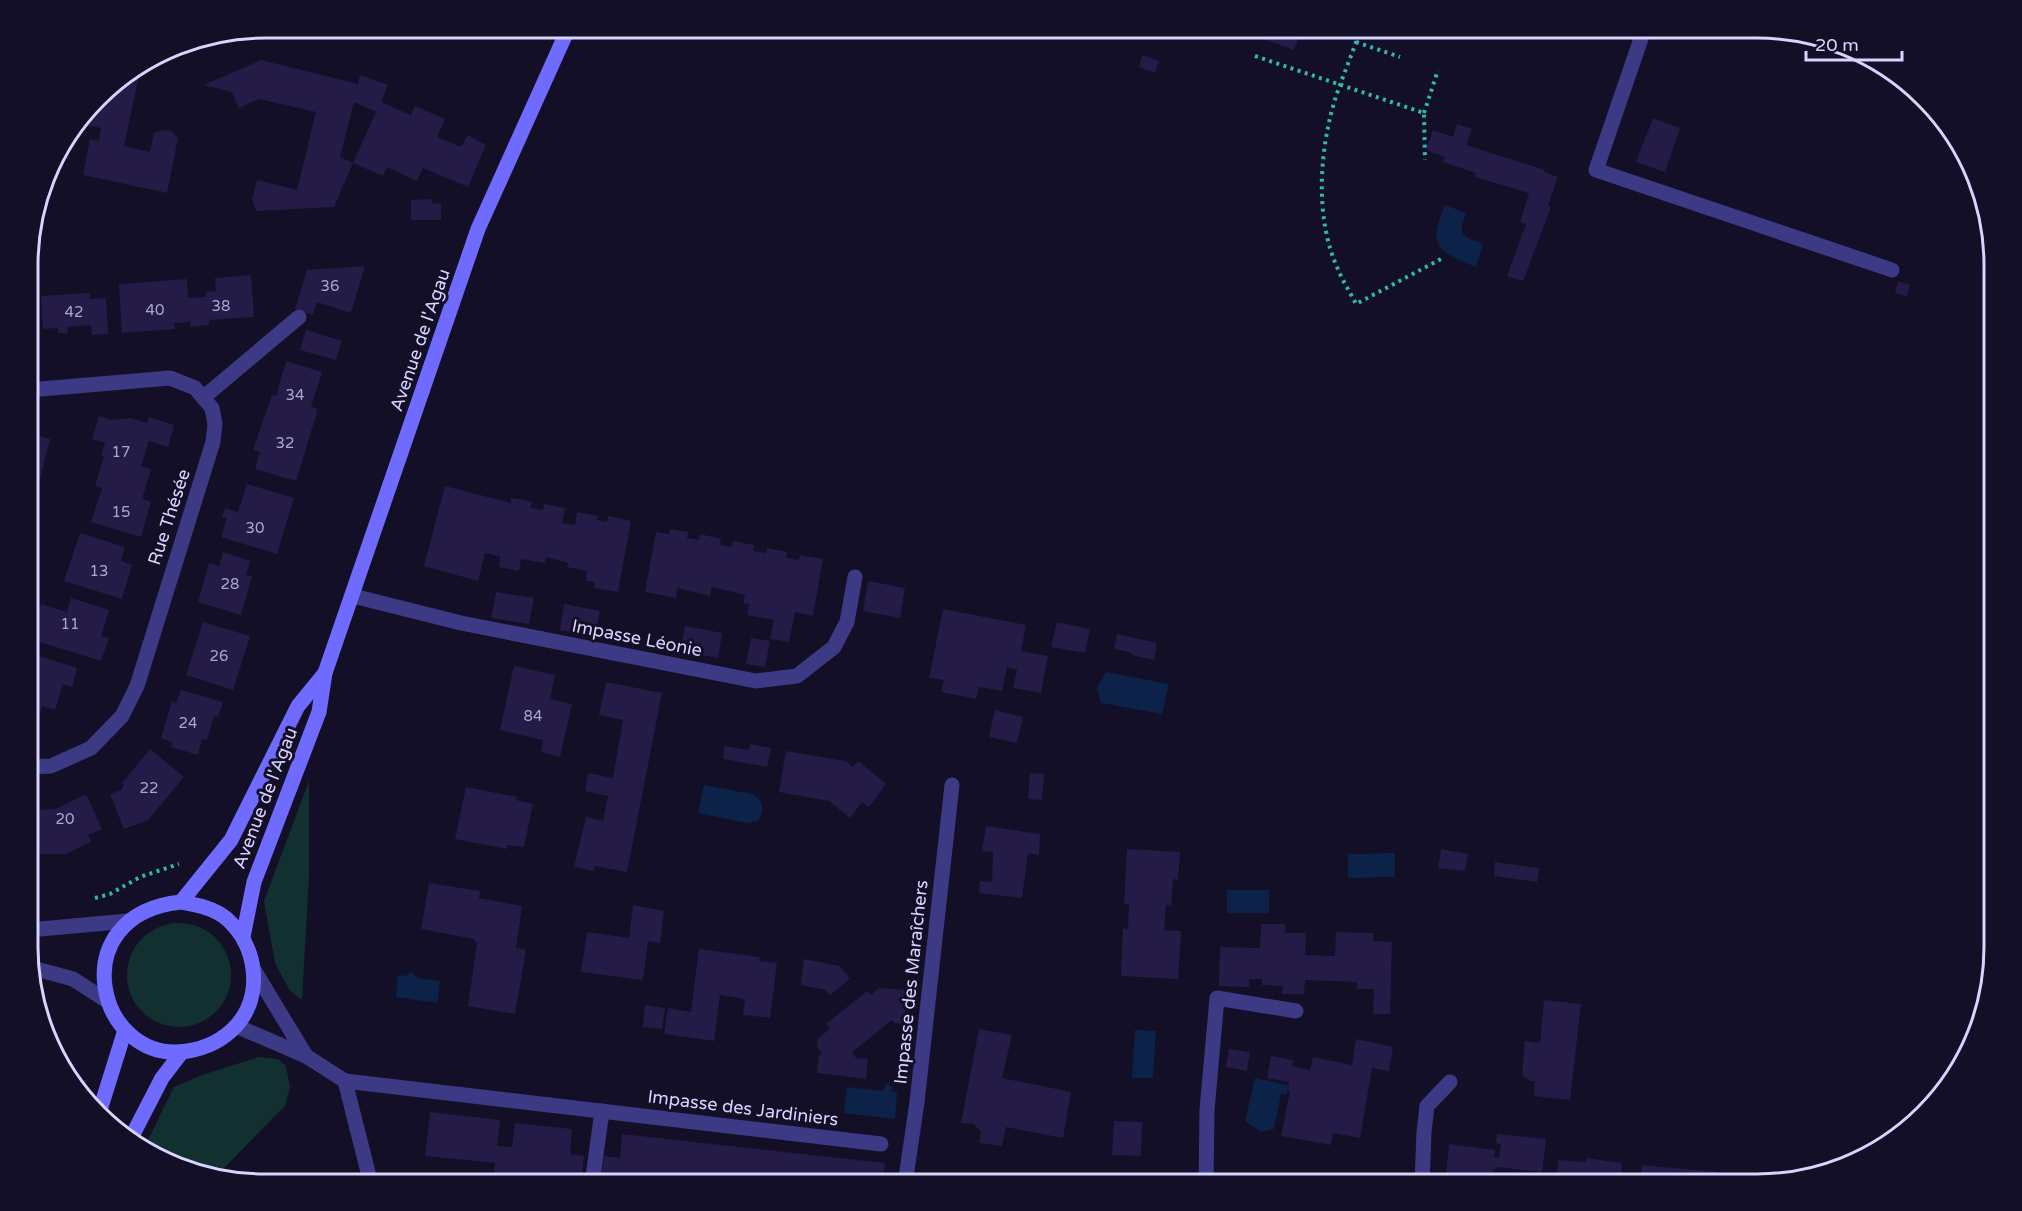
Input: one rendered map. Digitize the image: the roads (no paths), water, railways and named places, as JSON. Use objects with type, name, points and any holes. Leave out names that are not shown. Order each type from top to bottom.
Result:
[{"type":"street","name":"Avenue de l'Agau","points":[[243,937],[254,882],[319,712],[325,673],[478,229],[564,38]]},
{"type":"street","points":[[1641,38],[1596,170],[1892,270]]},
{"type":"street","points":[[38,389],[170,378],[195,388],[204,397],[299,318]]},
{"type":"street","name":"Rue Thésée","points":[[38,767],[51,766],[91,748],[122,716],[137,686],[213,442],[215,424],[212,408],[204,397]]},
{"type":"street","name":"Impasse Léonie","points":[[353,596],[461,623],[756,681],[797,676],[834,647],[847,622],[855,577]]},
{"type":"street","name":"Avenue de l'Agau","points":[[181,902],[231,840],[298,706],[325,673]]},
{"type":"street","name":"Impasse des Maraîchers","points":[[906,1174],[917,1102],[952,784]]},
{"type":"street","points":[[181,902],[205,906],[226,918],[243,937],[254,970],[253,990],[247,1009],[236,1026],[220,1040],[202,1049],[182,1052],[161,1050],[141,1042],[125,1030],[114,1016],[107,1001],[103,980],[106,958],[114,938],[128,921],[144,910],[162,903],[181,902]]},
{"type":"street","points":[[38,929],[128,921]]},
{"type":"street","points":[[39,970],[73,979],[107,1001]]},
{"type":"street","points":[[254,970],[306,1056]]},
{"type":"street","points":[[1206,1174],[1207,1110],[1217,998],[1296,1011]]},
{"type":"street","points":[[236,1026],[306,1056],[345,1081],[368,1174]]},
{"type":"street","points":[[102,1104],[125,1030]]},
{"type":"street","points":[[134,1132],[162,1078],[182,1052]]},
{"type":"street","name":"Impasse des Jardiniers","points":[[345,1081],[881,1144]]},
{"type":"street","points":[[1422,1174],[1427,1106],[1450,1082]]},
{"type":"street","points":[[593,1174],[602,1111]]},
{"type":"water","points":[[1445,205],[1466,213],[1462,227],[1463,234],[1483,244],[1476,267],[1452,256],[1439,246],[1437,230]]},
{"type":"water","points":[[1106,672],[1169,684],[1162,714],[1101,703],[1097,688]]},
{"type":"water","points":[[704,785],[756,796],[762,806],[762,813],[758,821],[747,823],[698,813]]},
{"type":"water","points":[[1395,853],[1395,877],[1348,878],[1348,854]]},
{"type":"water","points":[[1227,890],[1269,890],[1269,913],[1227,913]]},
{"type":"water","points":[[410,973],[418,978],[440,981],[437,1003],[396,997],[398,975],[406,976]]},
{"type":"water","points":[[1135,1030],[1156,1031],[1153,1078],[1132,1078]]},
{"type":"water","points":[[1255,1078],[1288,1085],[1287,1094],[1281,1094],[1274,1129],[1261,1132],[1245,1121]]},
{"type":"water","points":[[886,1084],[891,1086],[892,1092],[897,1092],[895,1119],[844,1113],[847,1087],[883,1091]]}]
